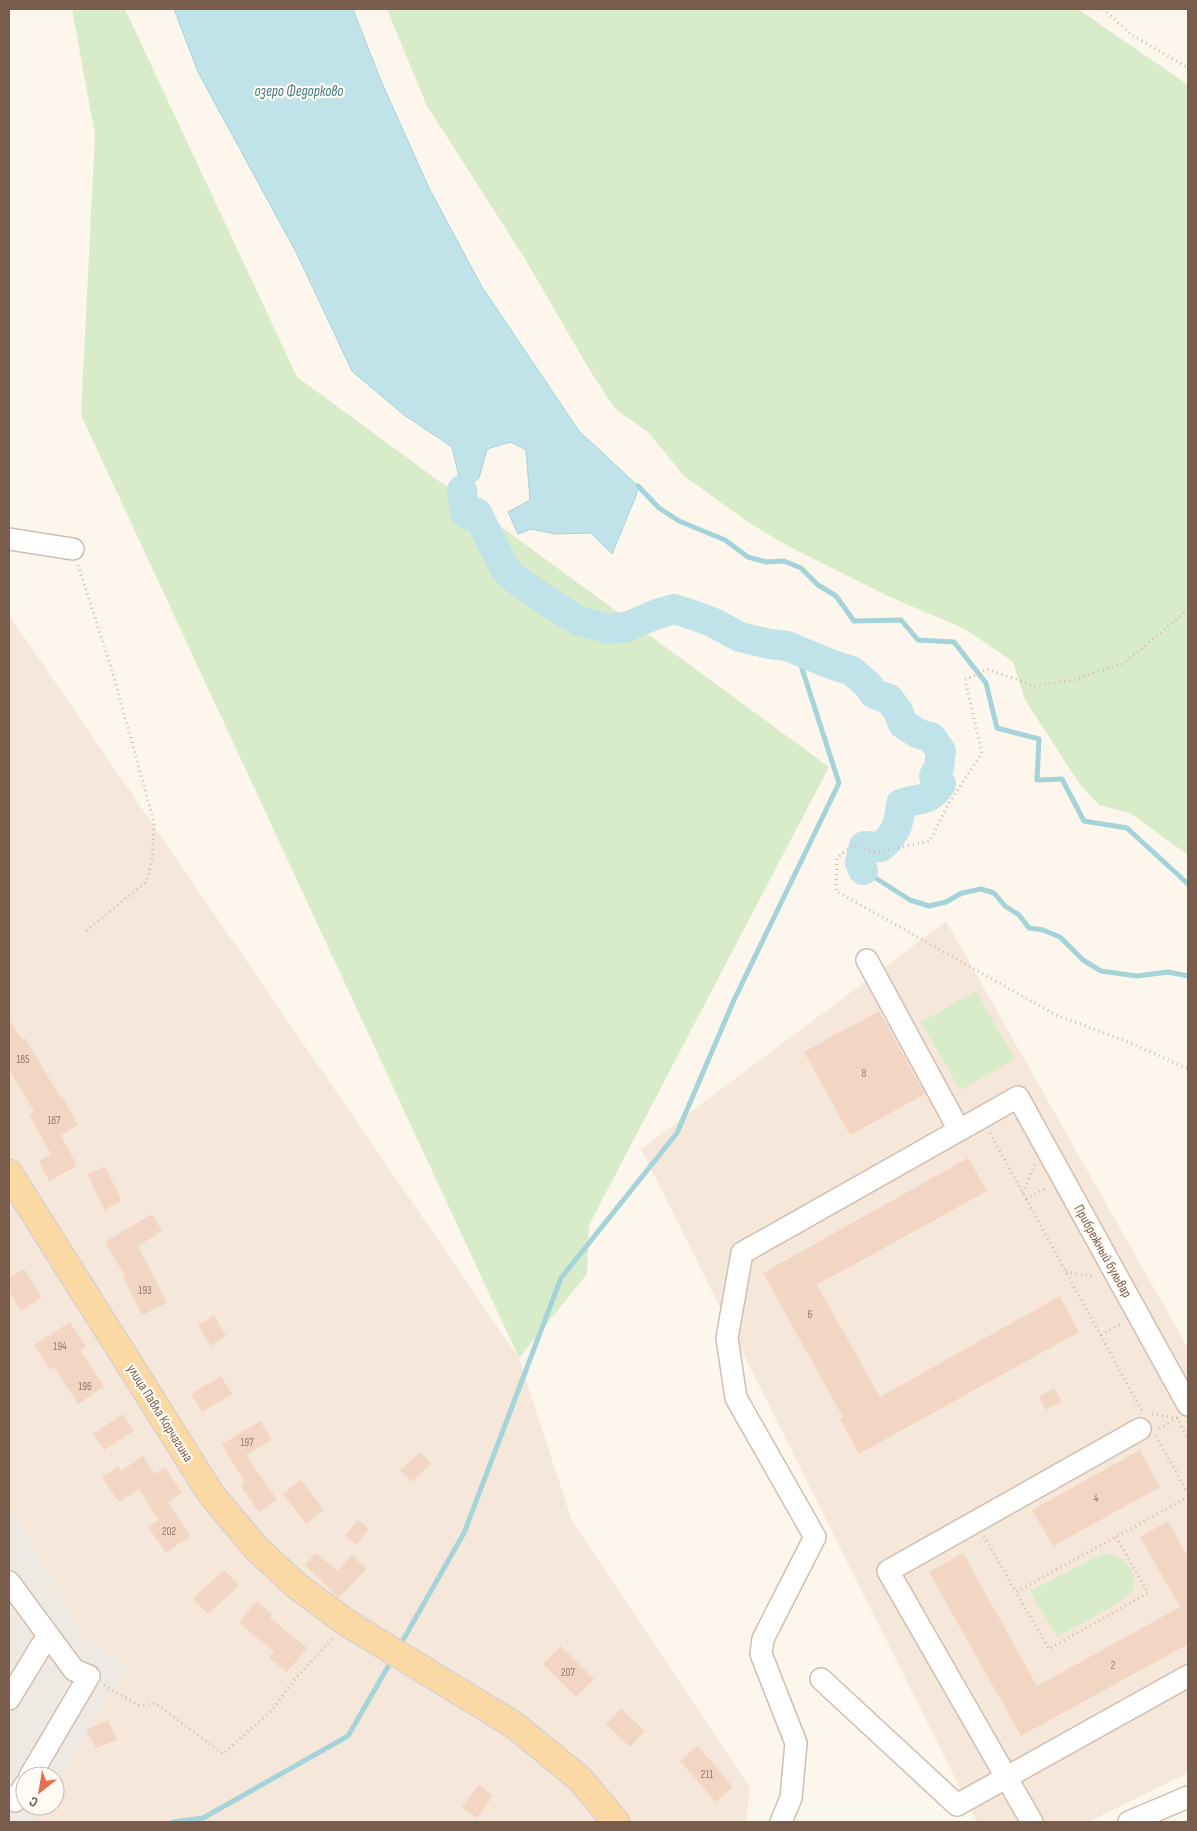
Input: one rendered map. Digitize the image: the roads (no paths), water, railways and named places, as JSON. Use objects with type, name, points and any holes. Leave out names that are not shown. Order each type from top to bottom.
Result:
[{"type":"main road","name":"улица Павла Корчагина","points":[[12,1185],[211,1494],[256,1548],[296,1586],[347,1623],[514,1725],[580,1779],[616,1822]]},
{"type":"street","points":[[9,539],[73,549]]},
{"type":"street","points":[[781,1822],[791,1798],[796,1743],[761,1654],[764,1639],[815,1537],[736,1398],[727,1338],[742,1253],[958,1130],[867,960]]},
{"type":"street","name":"Прибрежный бульвар","points":[[958,1130],[1018,1097],[1188,1405]]},
{"type":"street","points":[[1032,1822],[888,1571],[1140,1430]]},
{"type":"street","points":[[9,1585],[74,1670],[89,1676],[36,1766]]},
{"type":"street","points":[[9,1699],[48,1635]]},
{"type":"street","points":[[821,1679],[957,1805],[1188,1676]]},
{"type":"street","points":[[1130,1822],[1188,1797]]},
{"type":"water","name":"озеро Федорково","points":[[174,9],[353,9],[381,81],[429,188],[482,287],[579,431],[638,486],[636,496],[612,554],[591,533],[556,534],[531,529],[518,534],[508,512],[530,500],[526,450],[510,442],[487,449],[479,478],[462,490],[452,447],[404,415],[352,371],[297,254],[198,72]]},
{"type":"waterway","points":[[638,486],[659,508],[679,521],[725,540],[748,557],[766,562],[784,561],[801,568],[818,585],[836,596],[854,621],[901,620],[918,640],[954,642],[986,683],[997,728],[1039,739],[1037,780],[1062,779],[1084,821],[1127,828],[1188,884]]},
{"type":"waterway","points":[[462,490],[465,513],[468,515],[477,513],[510,575],[579,621],[609,629],[626,627],[674,609],[690,614],[712,622],[740,637],[787,646],[852,671],[868,685],[874,694],[889,699],[898,711],[903,724],[919,734],[931,737],[941,751],[939,767],[934,776],[941,784],[928,797],[901,804],[896,828],[886,842],[881,847],[864,846],[860,862],[863,870]]},
{"type":"waterway","points":[[399,1647],[464,1533],[561,1278],[677,1133],[734,1000],[839,783],[796,650]]},
{"type":"waterway","points":[[863,870],[910,900],[929,906],[946,902],[962,893],[981,889],[994,893],[1005,906],[1019,915],[1029,928],[1043,930],[1060,937],[1083,960],[1101,971],[1137,976],[1168,972],[1188,976]]},
{"type":"waterway","points":[[173,1822],[203,1818],[348,1736],[393,1658]]}]
